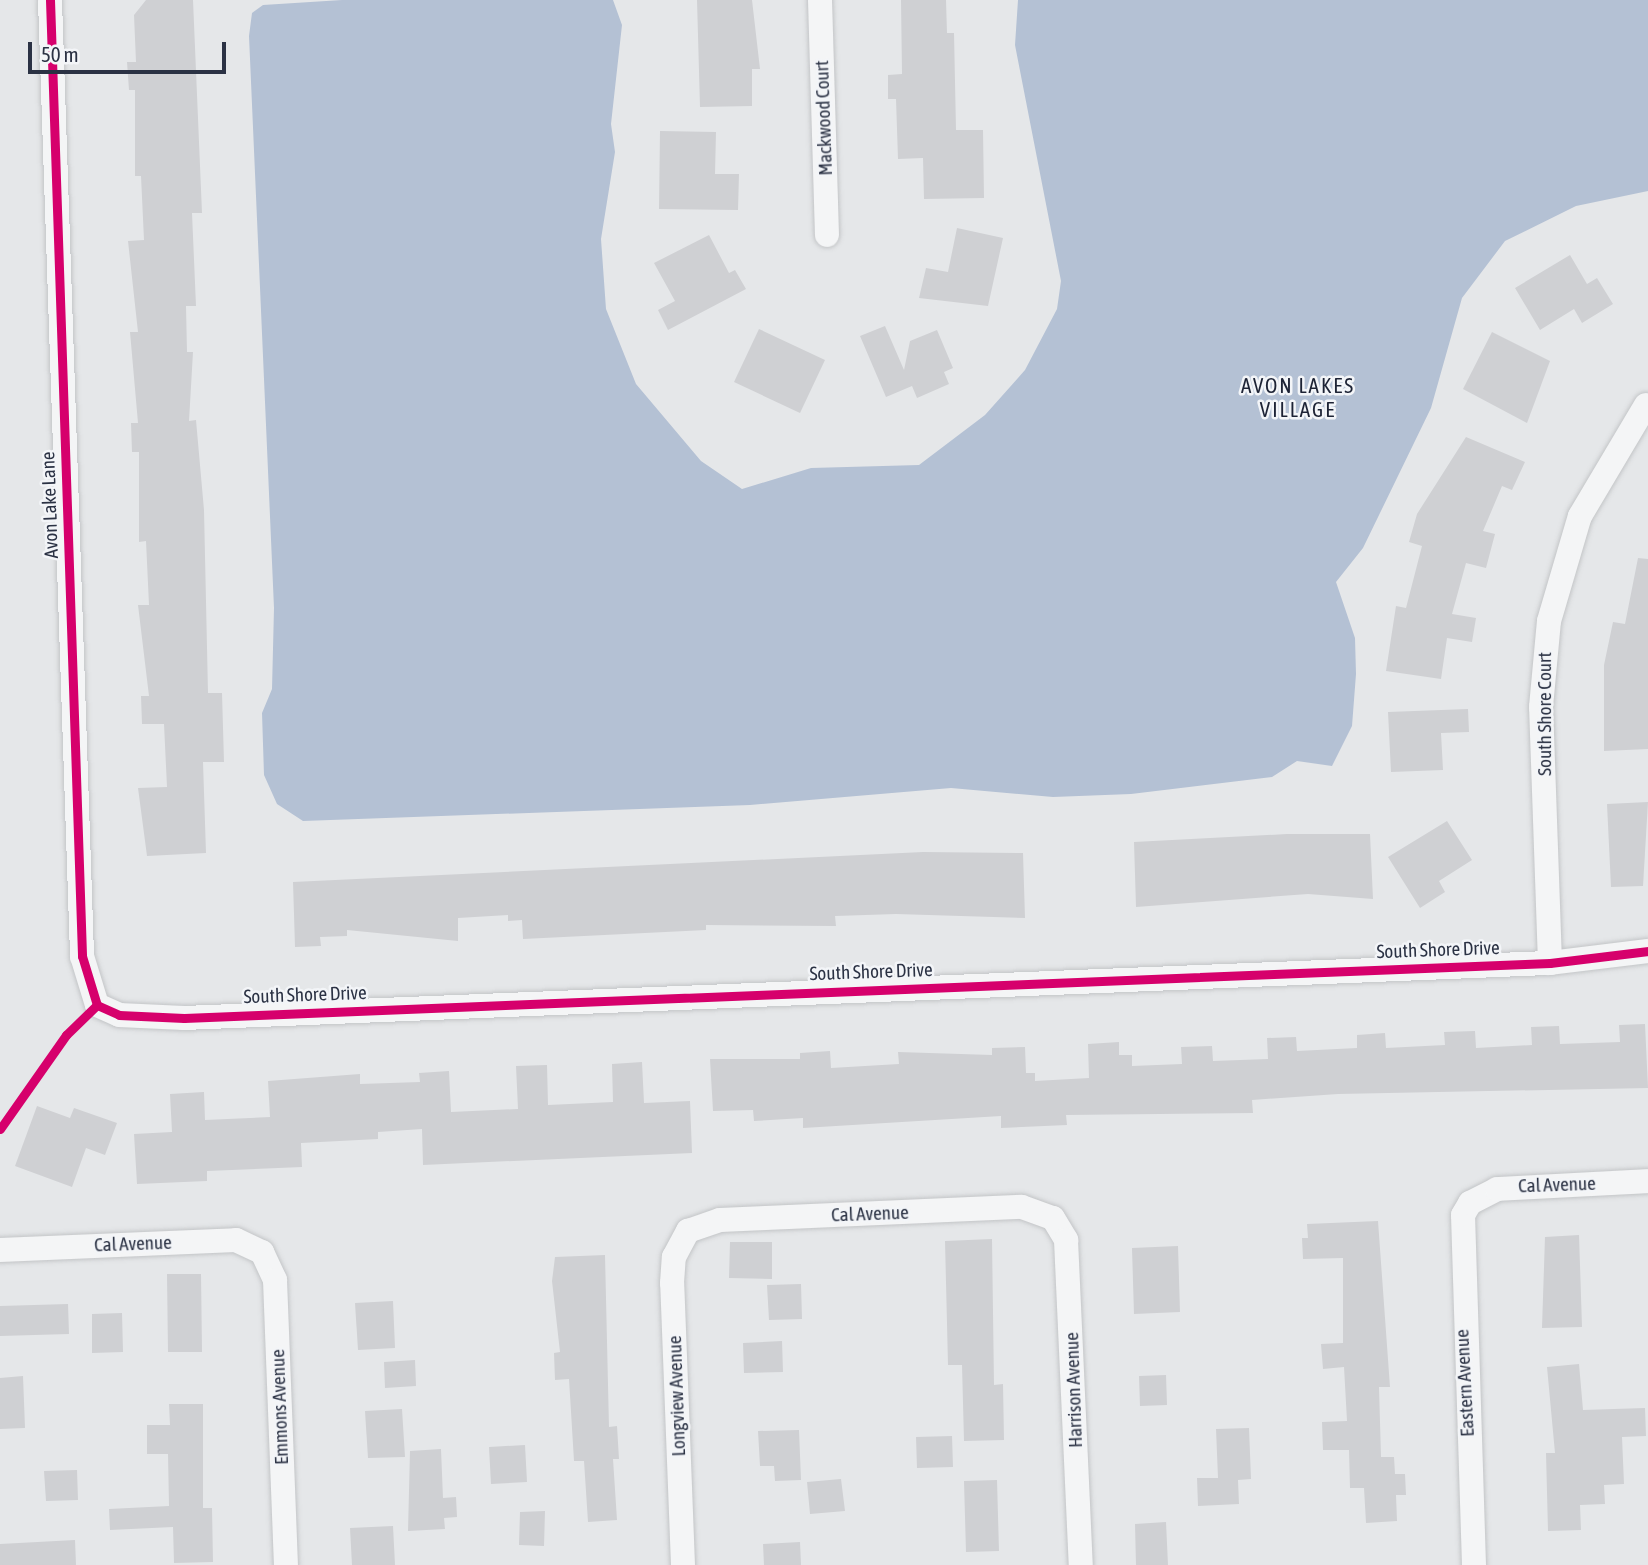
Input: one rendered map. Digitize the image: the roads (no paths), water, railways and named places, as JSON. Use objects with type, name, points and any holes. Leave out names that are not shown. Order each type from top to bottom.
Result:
[{"type":"street","name":"Avon Lake Lane","points":[[50,0],[82,956],[97,1006]]},
{"type":"street","name":"Mackwood Court","points":[[820,0],[827,236]]},
{"type":"street","name":"South Shore Court","points":[[1550,963],[1541,707],[1549,621],[1580,516],[1646,405]]},
{"type":"street","name":"South Shore Drive","points":[[97,1006],[118,1015],[184,1018],[1550,963],[1648,951]]},
{"type":"street","name":"Cal Avenue","points":[[1470,1203],[1508,1187],[1648,1181]]},
{"type":"street","name":"Eastern Avenue","points":[[1470,1203],[1459,1245],[1474,1565]]},
{"type":"street","name":"Cal Avenue","points":[[688,1231],[720,1220],[1022,1207],[1053,1218]]},
{"type":"street","name":"Harrison Avenue","points":[[1053,1218],[1068,1255],[1081,1565]]},
{"type":"street","name":"Longview Avenue","points":[[683,1565],[672,1283],[674,1257],[688,1231]]},
{"type":"street","name":"Cal Avenue","points":[[0,1250],[236,1240],[262,1252]]},
{"type":"street","name":"Emmons Avenue","points":[[262,1252],[275,1280],[286,1565]]},
{"type":"water","points":[[342,0],[613,0],[622,25],[611,124],[615,152],[601,239],[606,309],[636,384],[701,461],[742,489],[811,468],[919,465],[985,415],[1025,370],[1057,309],[1061,281],[1015,45],[1018,0],[1648,0],[1648,191],[1576,206],[1505,241],[1462,298],[1431,408],[1363,548],[1336,582],[1355,638],[1356,674],[1352,726],[1332,766],[1297,761],[1272,777],[1131,794],[1053,797],[951,788],[750,805],[303,821],[277,804],[264,775],[262,713],[272,689],[274,608],[249,36],[252,13],[263,5]]},
{"type":"district","name":"AVON LAKES VILLAGE","points":[[1298,397]]}]
